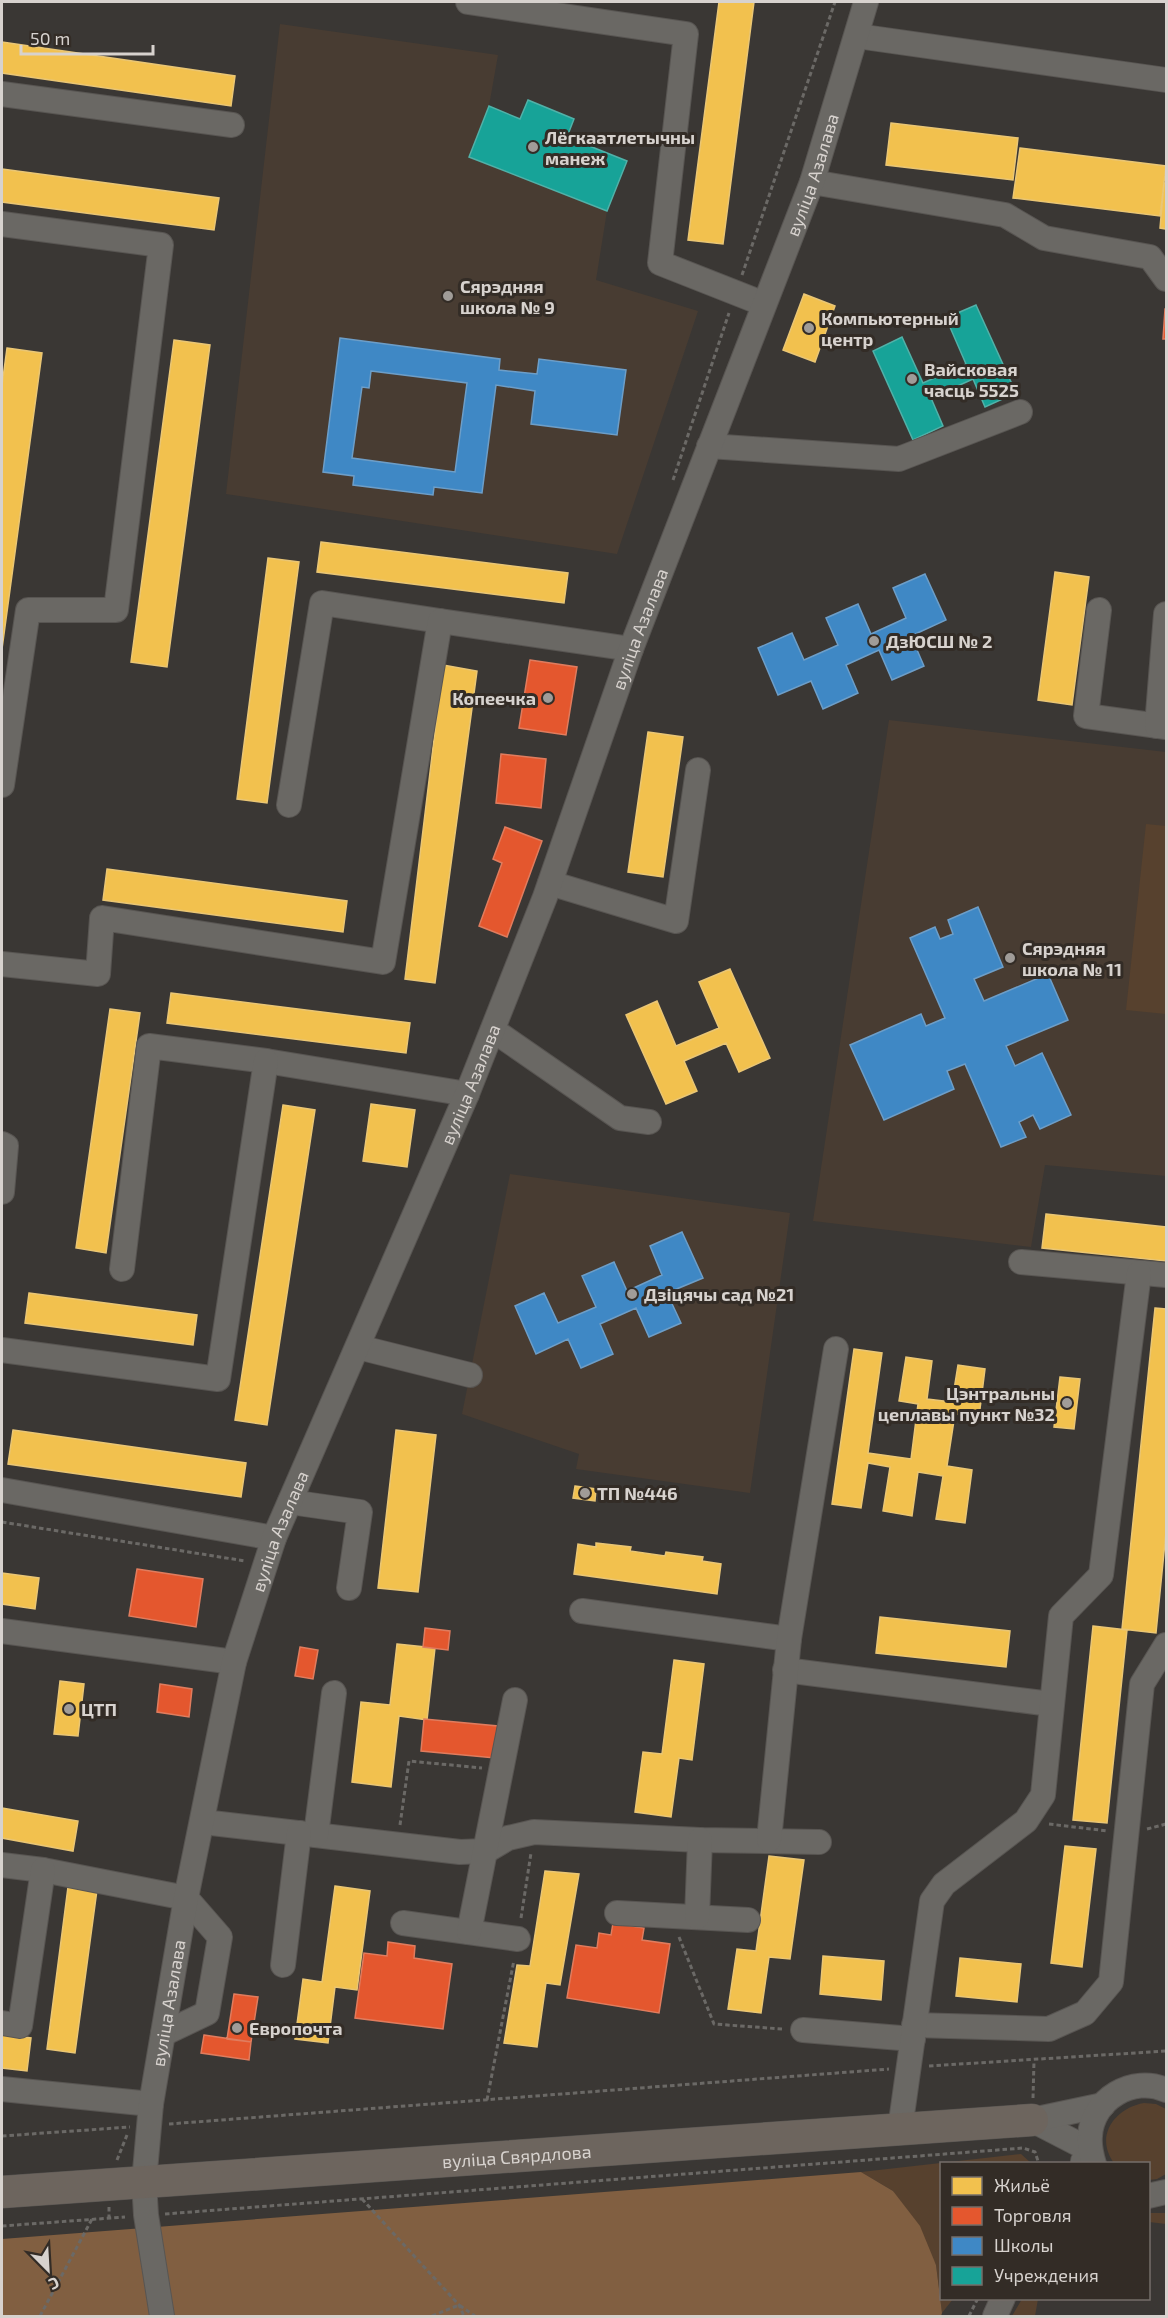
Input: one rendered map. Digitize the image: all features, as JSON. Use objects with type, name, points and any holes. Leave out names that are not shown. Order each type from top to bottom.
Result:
[{"type":"main road","name":"вуліца Свярдлова","points":[[2,2192],[1032,2120]]},
{"type":"street","points":[[468,2],[686,34],[660,263],[764,304]]},
{"type":"street","name":"вуліца Азалава","points":[[162,2316],[146,2215],[144,2182],[150,2115],[186,1898],[234,1662],[274,1538],[467,1094],[550,883],[631,649],[812,182],[866,2]]},
{"type":"street","points":[[857,36],[1167,80]]},
{"type":"street","points":[[2,94],[232,124]]},
{"type":"street","points":[[812,182],[1005,215],[1044,238],[1150,257],[1167,279]]},
{"type":"street","points":[[2,224],[161,245],[116,610],[28,610],[2,785]]},
{"type":"street","points":[[710,446],[899,459],[1020,412]]},
{"type":"street","points":[[289,805],[322,603],[631,649]]},
{"type":"street","points":[[1099,610],[1086,716],[1162,726],[1167,614]]},
{"type":"street","points":[[2,964],[98,974],[102,918],[383,962],[440,621]]},
{"type":"street","points":[[550,883],[676,921],[698,770]]},
{"type":"street","points":[[493,1030],[620,1118],[649,1122]]},
{"type":"street","points":[[122,1269],[149,1046],[266,1061],[467,1094]]},
{"type":"street","points":[[2,1350],[218,1379],[266,1061]]},
{"type":"street","points":[[2,1144],[6,1146],[2,1192]]},
{"type":"street","points":[[1021,1262],[1167,1275]]},
{"type":"street","points":[[900,2129],[932,1901],[944,1884],[1026,1821],[1043,1795],[1061,1616],[1101,1575],[1139,1273]]},
{"type":"street","points":[[358,1347],[470,1375]]},
{"type":"street","points":[[769,1840],[789,1639],[836,1348]]},
{"type":"street","points":[[2,1490],[274,1538]]},
{"type":"street","points":[[290,1502],[360,1512],[349,1588]]},
{"type":"street","points":[[582,1611],[789,1639]]},
{"type":"street","points":[[2,1631],[234,1662]]},
{"type":"street","points":[[803,2030],[914,2032],[1050,2029],[1085,2013],[1111,1982],[1142,1684],[1167,1645]]},
{"type":"street","points":[[786,1670],[1051,1704]]},
{"type":"street","points":[[283,1965],[334,1693]]},
{"type":"street","points":[[469,1932],[516,1700]]},
{"type":"street","points":[[203,1822],[460,1852],[486,1851],[508,1838],[534,1832],[700,1840],[819,1842]]},
{"type":"street","points":[[697,1917],[700,1840]]},
{"type":"street","points":[[2,1865],[43,1870],[186,1898],[220,1937],[207,2013],[163,2034]]},
{"type":"street","points":[[2,2023],[20,2026],[43,1870]]},
{"type":"street","points":[[617,1914],[748,1920]]},
{"type":"street","points":[[403,1923],[518,1939]]},
{"type":"street","points":[[1089,2159],[1090,2134],[1094,2118],[1102,2105],[1114,2094],[1145,2085],[1167,2090]]},
{"type":"street","points":[[2,2089],[150,2115]]},
{"type":"street","name":"вуліца Свярдлова","points":[[1032,2120],[1102,2105]]},
{"type":"street","points":[[1032,2120],[1089,2159]]},
{"type":"street","points":[[1150,2196],[1167,2192]]},
{"type":"street","points":[[995,2316],[1003,2300]]},
{"type":"path","points":[[2,1522],[250,1562]]},
{"type":"path","points":[[398,1845],[409,1761],[502,1769]]},
{"type":"path","points":[[1026,1821],[1126,1833],[1167,1824]]},
{"type":"path","points":[[487,2100],[518,1939],[534,1832]]},
{"type":"path","points":[[671,1916],[714,2024],[803,2030]]},
{"type":"path","points":[[2,2136],[150,2115],[487,2100],[909,2067],[1167,2051]]},
{"type":"path","points":[[2,2226],[1023,2148],[1035,2152],[1039,2162]]},
{"type":"path","points":[[363,2199],[459,2305],[475,2316]]},
{"type":"path","points":[[40,2316],[92,2219]]},
{"type":"path","points":[[969,2316],[977,2300]]},
{"type":"path","points":[[432,2316],[459,2305]]},
{"type":"path","points":[[459,2305],[464,2316]]},
{"type":"shaded area","name":"Сярэдняя школа № 9","points":[[280,24],[498,55],[489,106],[469,157],[607,211],[596,280],[698,311],[617,554],[226,494]]},
{"type":"shaded area","name":"Сярэдняя школа № 11","points":[[889,720],[1166,752],[1166,1176],[1045,1165],[1031,1247],[813,1221]]},
{"type":"shaded area","points":[[1146,824],[1166,826],[1166,1014],[1126,1010]]},
{"type":"shaded area","name":"Дзіцячы сад №21","points":[[510,1174],[790,1213],[750,1493],[576,1469],[579,1454],[462,1414]]},
{"type":"shaded area","points":[[1144,2103],[1156,2104],[1166,2109],[1166,2174],[1157,2179],[1150,2180],[1150,2162],[1113,2162],[1108,2153],[1107,2133],[1111,2125],[1116,2117]]},
{"type":"shaded area","points":[[1021,2154],[1030,2162],[950,2162]]},
{"type":"shaded area","points":[[940,2163],[940,2297],[936,2265],[893,2191],[861,2172]]},
{"type":"shaded area","points":[[861,2172],[893,2191],[920,2226],[936,2265],[942,2313],[941,2316],[2,2316],[2,2239]]},
{"type":"shaded area","points":[[1150,2213],[1166,2213],[1166,2224],[1150,2222]]},
{"type":"shaded area","points":[[940,2300],[952,2300],[942,2313]]},
{"type":"shaded area","points":[[1021,2300],[1038,2300],[1035,2316],[1012,2316]]},
{"type":"building: Жильё","points":[[719,2],[754,2],[723,244],[688,240]]},
{"type":"building: Жильё","points":[[2,42],[235,76],[231,106],[2,73]]},
{"type":"building: Жильё","points":[[891,123],[1018,138],[1013,180],[886,165]]},
{"type":"building: Жильё","points":[[1020,148],[1166,166],[1160,216],[1013,198]]},
{"type":"building: Жильё","points":[[2,169],[219,198],[214,230],[2,202]]},
{"type":"building: Жильё","points":[[1164,183],[1166,183],[1166,229],[1160,228]]},
{"type":"building: Жильё","name":"Компьютерный центр","points":[[804,294],[835,306],[815,362],[783,350]]},
{"type":"building: Жильё","points":[[174,340],[210,345],[167,667],[131,662]]},
{"type":"building: Жильё","points":[[7,348],[42,353],[2,649],[2,385]]},
{"type":"building: Жильё","points":[[321,542],[568,573],[564,603],[317,572]]},
{"type":"building: Жильё","points":[[268,558],[299,562],[267,803],[237,799]]},
{"type":"building: Жильё","points":[[1055,572],[1089,577],[1072,705],[1038,700]]},
{"type":"building: Жильё","points":[[443,665],[477,671],[435,983],[405,979]]},
{"type":"building: Жильё","points":[[648,732],[683,737],[663,877],[628,872]]},
{"type":"building: Жильё","points":[[107,869],[347,901],[343,932],[103,900]]},
{"type":"building: Жильё","points":[[730,969],[770,1058],[739,1072],[726,1043],[684,1061],[697,1091],[666,1104],[626,1015],[657,1001],[676,1046],[719,1028],[699,982]]},
{"type":"building: Жильё","points":[[171,993],[410,1023],[406,1053],[167,1023]]},
{"type":"building: Жильё","points":[[110,1009],[140,1013],[106,1253],[76,1248]]},
{"type":"building: Жильё","points":[[371,1104],[415,1110],[407,1167],[363,1161]]},
{"type":"building: Жильё","points":[[283,1105],[315,1110],[267,1425],[235,1420]]},
{"type":"building: Жильё","points":[[1046,1214],[1166,1227],[1166,1261],[1042,1248]]},
{"type":"building: Жильё","points":[[29,1293],[197,1315],[193,1345],[25,1323]]},
{"type":"building: Жильё","points":[[1155,1308],[1166,1309],[1166,1532],[1156,1633],[1122,1629]]},
{"type":"building: Жильё","points":[[854,1349],[882,1353],[868,1453],[911,1459],[918,1404],[899,1401],[906,1357],[932,1361],[927,1399],[952,1402],[958,1365],[985,1369],[979,1417],[955,1414],[947,1466],[972,1470],[965,1523],[936,1519],[943,1476],[918,1472],[912,1516],[883,1511],[890,1467],[868,1463],[861,1508],[832,1504]]},
{"type":"building: Жильё","name":"Цэнтральны цеплавы пункт №32","points":[[1060,1377],[1080,1379],[1074,1429],[1054,1427]]},
{"type":"building: Жильё","points":[[13,1430],[246,1463],[241,1497],[8,1464]]},
{"type":"building: Жильё","points":[[396,1430],[436,1435],[418,1592],[378,1588]]},
{"type":"building: Жильё","name":"ТП №446","points":[[575,1486],[596,1489],[595,1501],[573,1498]]},
{"type":"building: Жильё","points":[[596,1543],[631,1547],[630,1551],[665,1556],[666,1552],[703,1557],[702,1561],[721,1564],[717,1594],[574,1574],[578,1544],[596,1547]]},
{"type":"building: Жильё","points":[[2,1573],[39,1578],[35,1609],[2,1604]]},
{"type":"building: Жильё","points":[[880,1617],[1010,1631],[1006,1667],[876,1653]]},
{"type":"building: Жильё","points":[[1093,1626],[1127,1630],[1107,1823],[1073,1820]]},
{"type":"building: Жильё","points":[[397,1644],[435,1648],[427,1720],[399,1716],[391,1787],[352,1782],[361,1702],[390,1705]]},
{"type":"building: Жильё","points":[[674,1660],[704,1664],[692,1760],[679,1758],[671,1817],[635,1812],[643,1752],[662,1754]]},
{"type":"building: Жильё","name":"ЦТП","points":[[60,1681],[84,1684],[78,1736],[54,1734]]},
{"type":"building: Жильё","points":[[2,1808],[78,1821],[73,1851],[2,1838]]},
{"type":"building: Жильё","points":[[1065,1846],[1096,1849],[1082,1967],[1051,1963]]},
{"type":"building: Жильё","points":[[769,1856],[804,1860],[790,1959],[769,1957],[761,2013],[728,2009],[737,1949],[756,1951]]},
{"type":"building: Жильё","points":[[545,1871],[579,1874],[560,1985],[546,1983],[537,2047],[504,2043],[517,1965],[530,1966]]},
{"type":"building: Жильё","points":[[335,1886],[370,1891],[357,1990],[335,1987],[328,2043],[295,2039],[303,1979],[322,1982]]},
{"type":"building: Жильё","points":[[68,1887],[97,1890],[75,2053],[47,2049]]},
{"type":"building: Жильё","points":[[823,1956],[884,1961],[881,2000],[820,1994]]},
{"type":"building: Жильё","points":[[960,1958],[1021,1964],[1017,2002],[956,1996]]},
{"type":"building: Жильё","points":[[2,2034],[31,2038],[27,2071],[2,2068]]},
{"type":"building: Торговля","points":[[1165,309],[1166,339],[1163,339]]},
{"type":"building: Торговля","name":"Копеечка","points":[[530,660],[577,667],[566,735],[519,728]]},
{"type":"building: Торговля","points":[[501,754],[546,759],[541,808],[496,803]]},
{"type":"building: Торговля","points":[[505,827],[542,841],[507,937],[479,926],[502,863],[493,859]]},
{"type":"building: Торговля","points":[[137,1569],[203,1579],[196,1627],[129,1616]]},
{"type":"building: Торговля","points":[[425,1628],[450,1631],[448,1650],[423,1647]]},
{"type":"building: Торговля","points":[[300,1647],[318,1650],[313,1679],[295,1676]]},
{"type":"building: Торговля","points":[[160,1684],[192,1689],[189,1717],[157,1712]]},
{"type":"building: Торговля","points":[[424,1719],[498,1726],[495,1758],[421,1751]]},
{"type":"building: Торговля","points":[[613,1923],[644,1928],[642,1940],[670,1944],[659,2013],[567,1998],[576,1945],[597,1948],[599,1933],[611,1935]]},
{"type":"building: Торговля","points":[[388,1942],[415,1946],[414,1958],[452,1964],[443,2029],[355,2018],[364,1953],[387,1956]]},
{"type":"building: Торговля","points":[[234,1994],[258,1997],[251,2042],[227,2039]]},
{"type":"building: Торговля","points":[[204,2035],[251,2042],[249,2060],[201,2053]]},
{"type":"building: Школы","points":[[340,338],[500,359],[499,370],[537,374],[539,359],[626,370],[617,435],[531,424],[535,391],[496,385],[482,493],[434,487],[433,495],[353,485],[354,476],[323,472]],"holes":[[[371,371],[467,383],[455,472],[352,458],[362,387],[369,388]]]},
{"type":"building: Школы","name":"ДзЮСШ № 2","points":[[925,574],[946,620],[911,636],[924,666],[892,680],[879,650],[846,665],[858,693],[823,709],[811,681],[778,695],[758,648],[792,633],[804,660],[838,645],[826,618],[858,604],[871,634],[906,618],[893,588]]},
{"type":"building: Школы","points":[[978,907],[1003,967],[974,979],[984,1001],[1048,974],[1068,1020],[1006,1046],[1015,1066],[1042,1053],[1071,1115],[1040,1129],[1033,1115],[1019,1122],[1026,1137],[1001,1147],[965,1064],[947,1071],[954,1089],[884,1120],[850,1045],[921,1014],[926,1026],[945,1018],[910,938],[935,927],[940,939],[953,934],[948,920]]},
{"type":"building: Школы","points":[[682,1232],[703,1278],[667,1293],[681,1323],[649,1337],[636,1308],[600,1324],[613,1354],[581,1368],[568,1339],[536,1354],[515,1306],[544,1293],[558,1323],[596,1307],[582,1276],[614,1262],[627,1291],[662,1275],[650,1246]]},
{"type":"building: Учреждения","name":"Лёгкаатлетычны манеж","points":[[528,100],[574,119],[567,137],[627,161],[607,211],[469,157],[489,106],[520,119]]},
{"type":"building: Учреждения","points":[[976,305],[1016,393],[985,407],[973,379],[931,398],[943,426],[913,440],[873,351],[902,337],[923,383],[966,364],[946,318]]},
{"type":"place","name":"Лёгкаатлетычны манеж","points":[[533,147]]},
{"type":"place","name":"Сярэдняя школа № 9","points":[[448,296]]},
{"type":"place","name":"Компьютерный центр","points":[[809,328]]},
{"type":"place","name":"Вайсковая часць 5525","points":[[912,379]]},
{"type":"place","name":"ДзЮСШ № 2","points":[[874,641]]},
{"type":"place","name":"Копеечка","points":[[548,698]]},
{"type":"place","name":"Сярэдняя школа № 11","points":[[1010,958]]},
{"type":"place","name":"Дзіцячы сад №21","points":[[632,1294]]},
{"type":"place","name":"Цэнтральны цеплавы пункт №32","points":[[1067,1403]]},
{"type":"place","name":"ТП №446","points":[[585,1493]]},
{"type":"place","name":"ЦТП","points":[[69,1709]]},
{"type":"place","name":"Европочта","points":[[237,2028]]}]
